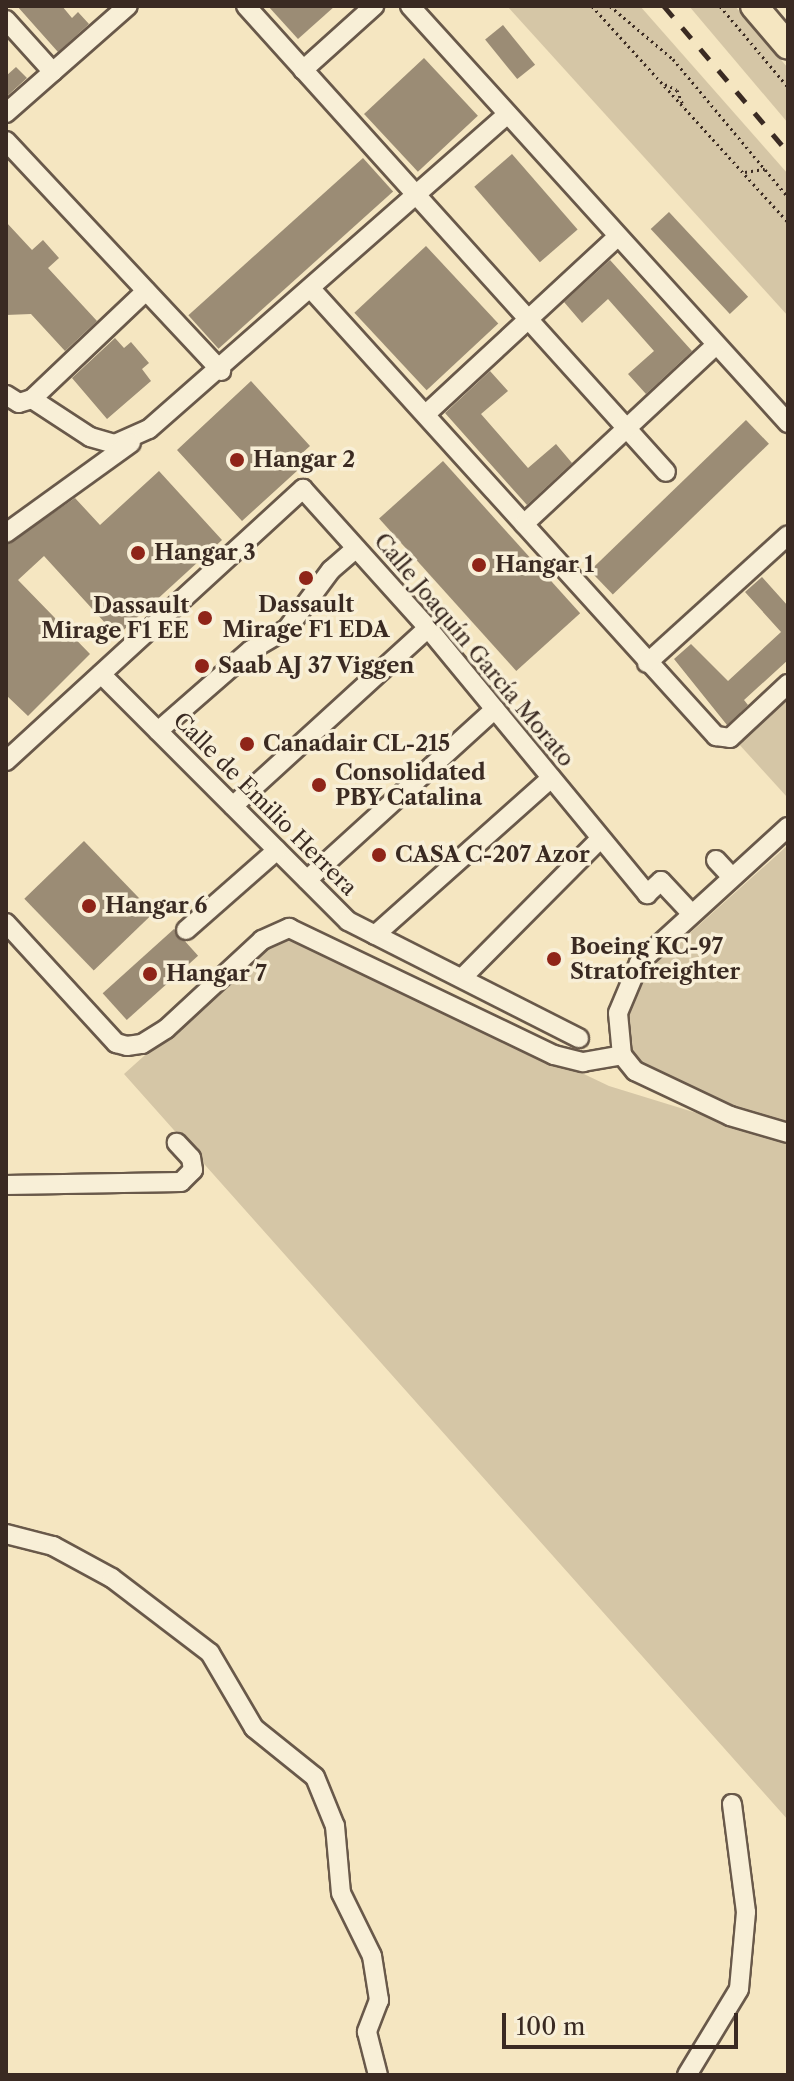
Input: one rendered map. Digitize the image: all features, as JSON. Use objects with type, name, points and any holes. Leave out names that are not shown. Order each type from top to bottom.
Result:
[{"type":"highway","points":[[754,6],[788,46]]},
{"type":"street","points":[[246,6],[666,472]]},
{"type":"street","points":[[303,70],[374,6]]},
{"type":"street","points":[[410,6],[788,423]]},
{"type":"street","points":[[6,113],[126,7]]},
{"type":"street","points":[[6,20],[53,72]]},
{"type":"street","points":[[6,533],[149,429],[221,371],[507,114]]},
{"type":"street","points":[[6,141],[221,371]]},
{"type":"street","points":[[426,414],[617,237]]},
{"type":"street","points":[[312,290],[716,736],[730,738],[788,684]]},
{"type":"street","points":[[6,395],[19,403],[32,399],[146,291]]},
{"type":"street","points":[[524,524],[716,345]]},
{"type":"street","points":[[32,399],[90,437],[115,444],[149,429]]},
{"type":"street","name":"Calle Joaquín García Morato","points":[[101,674],[303,489],[428,628],[647,894],[661,881],[692,914]]},
{"type":"street","points":[[647,663],[788,535]]},
{"type":"street","points":[[158,731],[251,650],[287,629],[331,570],[356,548]]},
{"type":"street","points":[[233,806],[428,628]]},
{"type":"street","points":[[6,761],[101,674]]},
{"type":"street","name":"Calle de Emilio Herrera","points":[[101,674],[348,921],[579,1038]]},
{"type":"street","points":[[307,880],[495,709]]},
{"type":"street","points":[[375,935],[551,778]]},
{"type":"street","points":[[788,827],[639,963],[624,990],[618,1013],[622,1055],[635,1071],[662,1088],[788,1133]]},
{"type":"street","points":[[462,978],[602,843]]},
{"type":"street","points":[[186,930],[277,850]]},
{"type":"street","points":[[716,860],[732,877]]},
{"type":"street","points":[[6,923],[116,1043],[127,1046],[142,1044],[166,1029],[262,940],[289,928],[554,1055],[583,1062],[622,1055]]},
{"type":"street","points":[[6,1185],[181,1182],[193,1170],[191,1158],[177,1143]]},
{"type":"street","points":[[6,1534],[53,1546],[112,1578],[210,1653],[254,1728],[315,1777],[335,1826],[341,1893],[372,1956],[379,2000],[367,2032],[378,2075]]},
{"type":"street","points":[[687,2075],[739,1989],[746,1912],[732,1804]]},
{"type":"path","points":[[592,6],[788,222]]},
{"type":"path","points":[[610,6],[673,59],[788,197]]},
{"type":"path","points":[[720,6],[788,87]]},
{"type":"path","points":[[662,83],[677,90],[684,107]]},
{"type":"path","points":[[745,172],[766,169]]},
{"type":"shaded area","points":[[507,6],[640,6],[788,174],[788,316]]},
{"type":"shaded area","points":[[689,6],[735,6],[788,68],[788,123]]},
{"type":"shaded area","points":[[788,695],[788,796],[787,797],[737,742]]},
{"type":"shaded area","points":[[788,845],[788,1125],[714,1099],[639,1064],[626,1038],[627,1012],[639,974],[649,970]]},
{"type":"shaded area","points":[[288,940],[314,945],[609,1086],[788,1141],[788,1820],[124,1074],[264,948]]},
{"type":"building","points":[[17,6],[62,6],[72,18],[78,12],[89,24],[58,52]]},
{"type":"building","points":[[268,6],[335,6],[298,39]]},
{"type":"building","points":[[503,25],[535,65],[517,79],[485,39]]},
{"type":"building","points":[[424,58],[478,116],[418,172],[364,114]]},
{"type":"building","points":[[16,67],[27,78],[6,97],[6,76]]},
{"type":"building","points":[[512,154],[578,229],[540,262],[474,187]]},
{"type":"building","points":[[363,158],[393,191],[218,349],[188,315]]},
{"type":"building","points":[[669,212],[748,297],[730,314],[651,229]]},
{"type":"building","points":[[6,222],[32,250],[43,240],[59,258],[48,268],[97,321],[65,351],[31,314],[6,315]]},
{"type":"building","points":[[426,246],[498,324],[427,390],[354,313]]},
{"type":"building","points":[[610,260],[692,351],[646,394],[628,374],[654,351],[608,299],[582,323],[564,302]]},
{"type":"building","points":[[115,338],[124,348],[131,342],[149,363],[142,369],[151,381],[107,419],[72,378]]},
{"type":"building","points":[[490,371],[508,391],[481,414],[528,468],[556,444],[572,463],[527,505],[445,413]]},
{"type":"building","name":"Hangar 2","points":[[251,381],[310,446],[291,463],[298,470],[242,521],[177,450]]},
{"type":"building","points":[[746,420],[769,444],[613,594],[590,571]]},
{"type":"building","name":"Hangar 1","points":[[443,461],[580,613],[516,671],[379,519]]},
{"type":"building","points":[[159,471],[222,540],[117,636],[44,556],[18,580],[90,654],[28,716],[6,695],[6,545],[75,498],[100,525]]},
{"type":"building","points":[[762,577],[788,606],[788,660],[744,700],[748,705],[727,725],[674,659],[691,644],[728,681],[781,632],[745,592]]},
{"type":"building","name":"Hangar 6","points":[[84,841],[153,913],[94,971],[24,899]]},
{"type":"building","name":"Hangar 7","points":[[174,929],[198,956],[127,1020],[103,993]]},
{"type":"railway","points":[[664,6],[788,152]]},
{"type":"place","name":"Hangar 2","points":[[237,460]]},
{"type":"place","name":"Hangar 3","points":[[138,553]]},
{"type":"place","name":"Hangar 1","points":[[479,565]]},
{"type":"place","name":"Dassault Mirage F1 EDA","points":[[306,578]]},
{"type":"place","name":"Dassault Mirage F1 EE","points":[[205,618]]},
{"type":"place","name":"Saab AJ 37 Viggen","points":[[202,666]]},
{"type":"place","name":"Canadair CL-215","points":[[247,744]]},
{"type":"place","name":"Consolidated PBY Catalina","points":[[319,785]]},
{"type":"place","name":"CASA C-207 Azor","points":[[379,855]]},
{"type":"place","name":"Hangar 6","points":[[89,906]]},
{"type":"place","name":"Boeing KC-97 Stratofreighter","points":[[554,959]]},
{"type":"place","name":"Hangar 7","points":[[150,974]]}]
